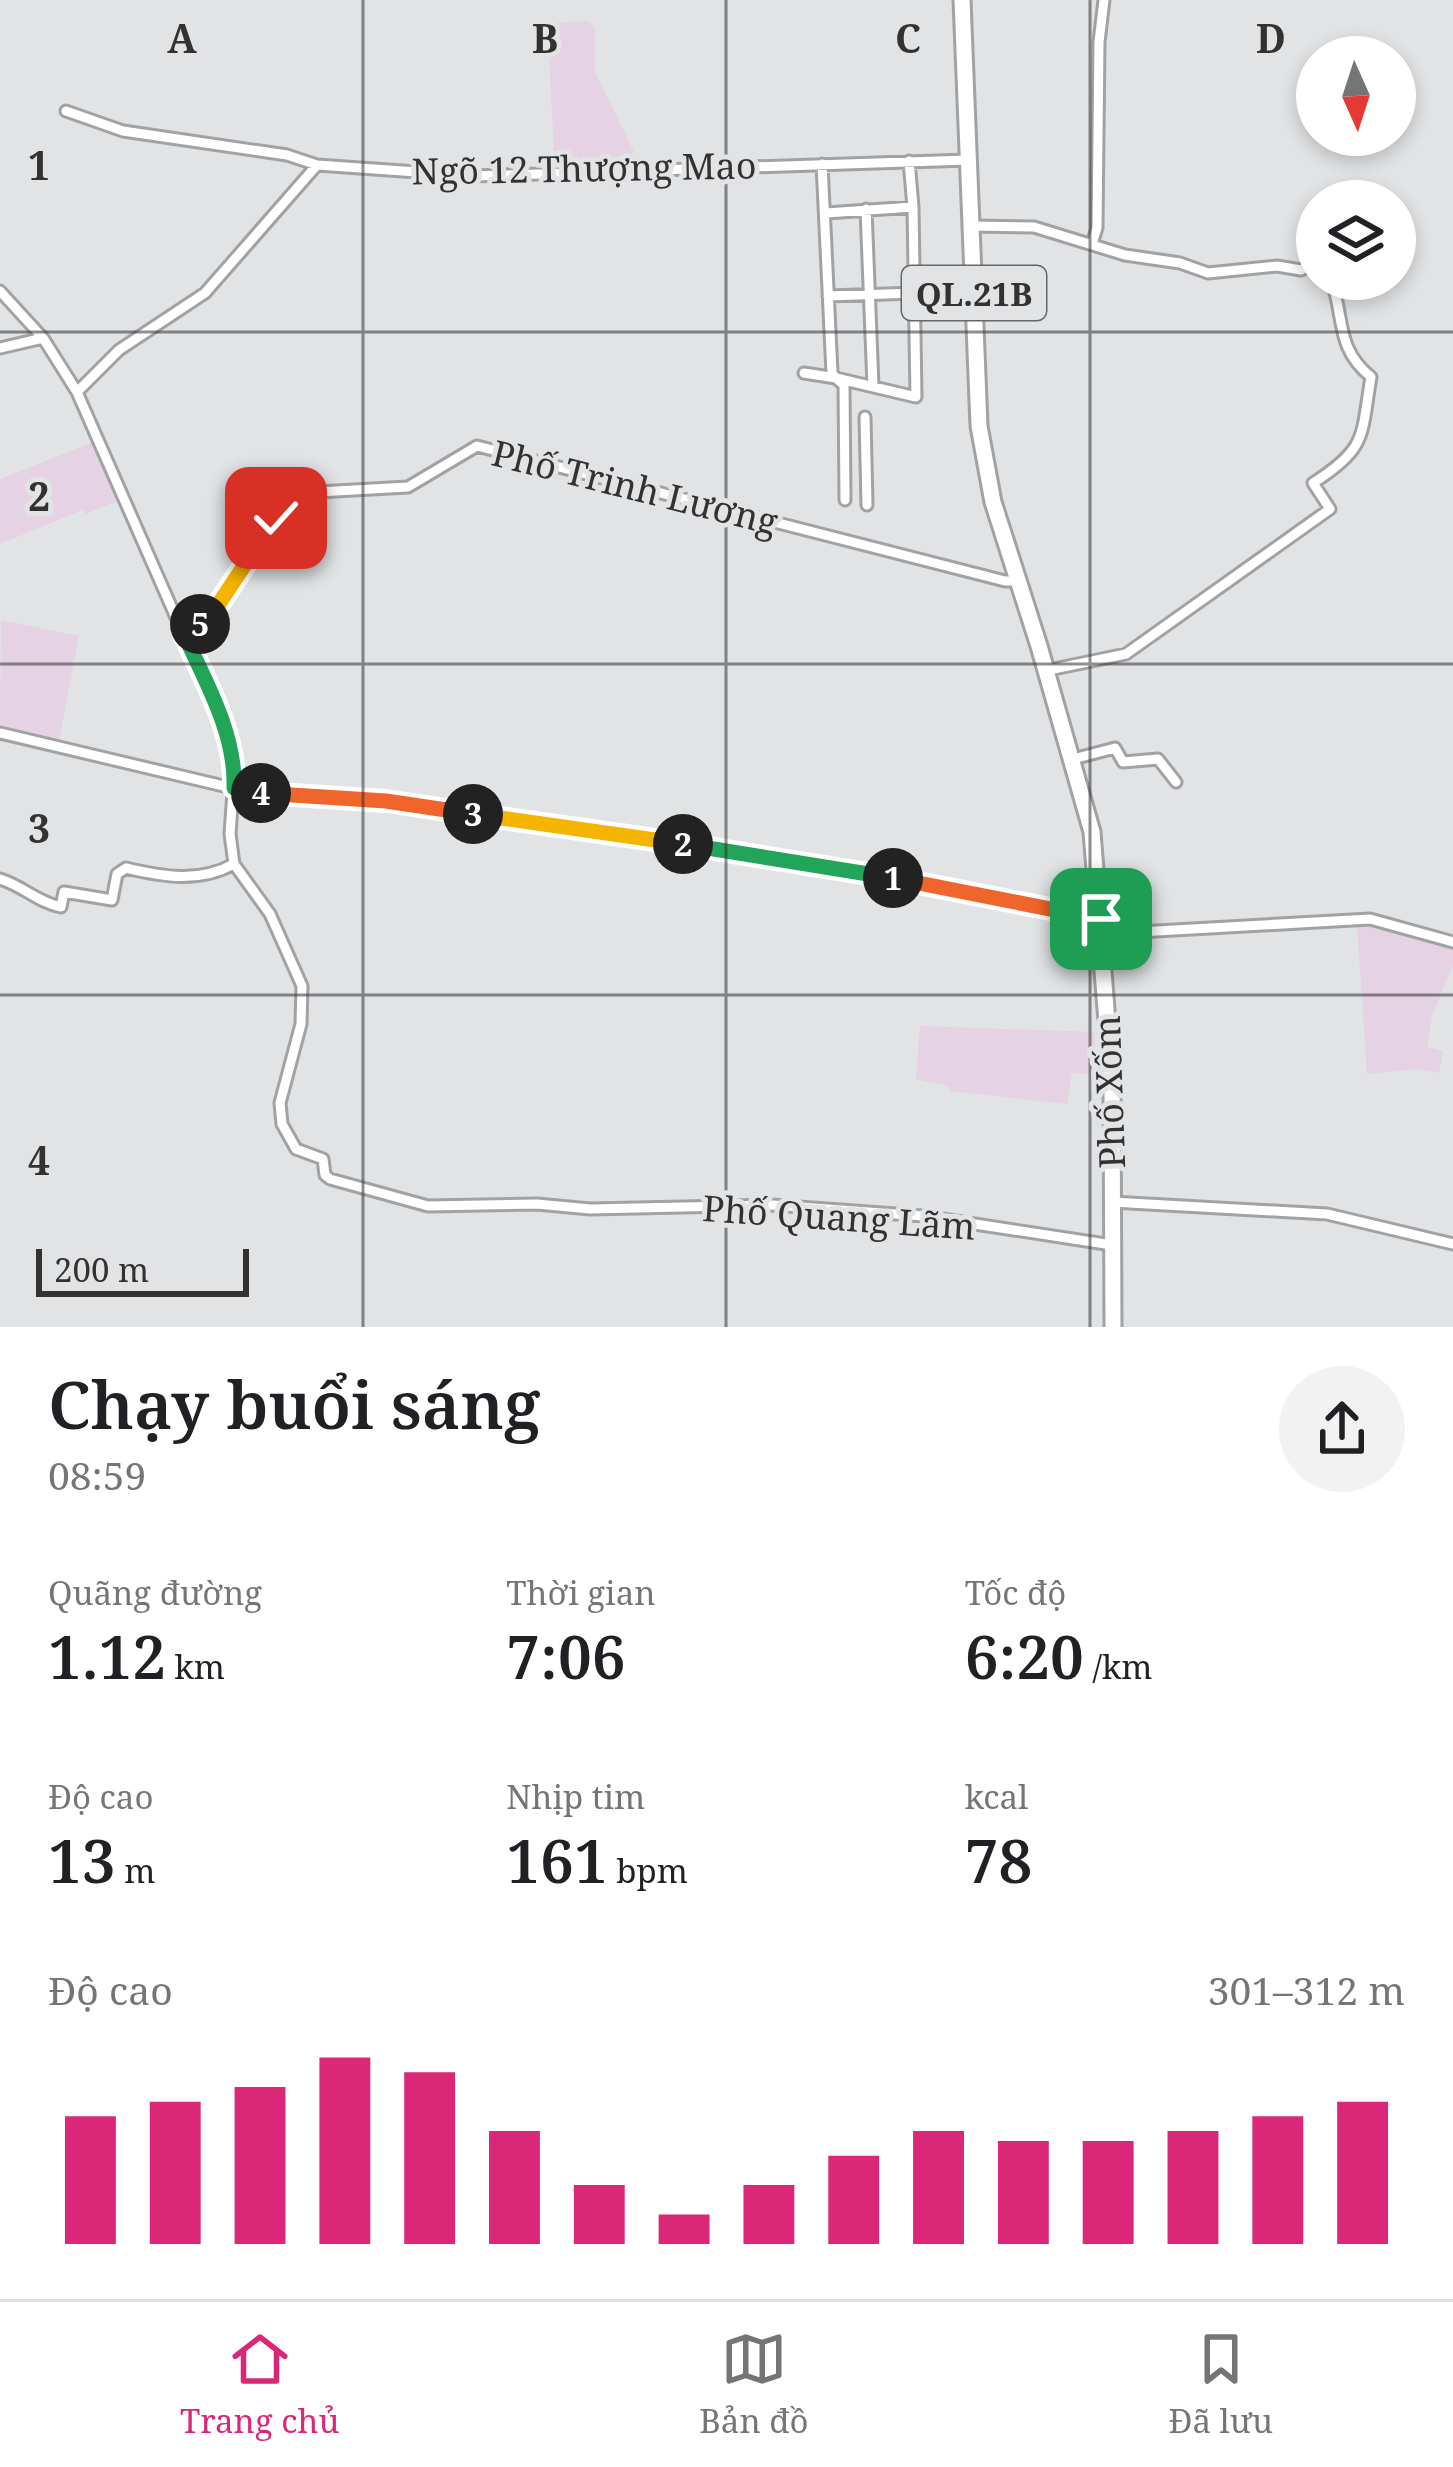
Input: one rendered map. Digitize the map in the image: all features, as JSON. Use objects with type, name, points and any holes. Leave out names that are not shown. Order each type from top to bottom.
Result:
[{"type":"highway","name":"QL.21B","points":[[962,0],[979,426],[993,502],[1016,581]]},
{"type":"highway","name":"Phố Xốm","points":[[1016,581],[1092,832],[1112,1084],[1113,1327]]},
{"type":"street","points":[[1092,244],[1097,228],[1102,6]]},
{"type":"street","name":"Ngõ 12 Thượng Mao","points":[[66,111],[123,130],[287,155],[317,164],[474,176],[968,160]]},
{"type":"street","points":[[804,374],[916,397],[909,161]]},
{"type":"street","points":[[76,392],[119,350],[205,293],[317,164]]},
{"type":"street","points":[[822,164],[832,373],[844,385],[845,500]]},
{"type":"street","points":[[826,213],[913,207]]},
{"type":"street","points":[[866,209],[874,386]]},
{"type":"street","points":[[971,226],[1034,227],[1208,274],[1277,266],[1296,269]]},
{"type":"street","points":[[0,291],[43,338],[76,392],[183,632],[235,763],[230,834],[234,864],[206,877],[126,868],[117,874],[112,900],[64,892],[61,907],[38,901],[20,885],[0,879]]},
{"type":"street","points":[[828,296],[915,292]]},
{"type":"street","points":[[1044,671],[1126,654],[1330,509],[1313,483],[1336,468],[1363,438],[1371,377],[1353,362],[1345,346],[1335,300]]},
{"type":"street","points":[[0,348],[43,338]]},
{"type":"street","points":[[865,417],[867,505]]},
{"type":"street","name":"Phố Trinh Lương","points":[[183,632],[210,617],[276,518],[300,493],[408,488],[476,446],[1016,581]]},
{"type":"street","points":[[0,733],[234,788],[386,801],[710,848],[1006,898],[1102,926],[1370,921],[1453,942]]},
{"type":"street","points":[[1073,759],[1115,748],[1123,763],[1158,759],[1176,782]]},
{"type":"street","name":"Phố Quang Lãm","points":[[234,864],[269,914],[302,986],[301,1024],[280,1103],[287,1137],[296,1148],[318,1155],[330,1179],[428,1206],[772,1205],[923,1216],[1112,1245]]},
{"type":"street","points":[[1112,1202],[1327,1214],[1453,1244]]},
{"type":"shaded area","points":[[588,21],[595,27],[595,72],[634,152],[626,160],[560,166],[554,154],[548,30],[554,23]]},
{"type":"shaded area","points":[[94,442],[120,500],[0,544],[0,479]]},
{"type":"shaded area","points":[[1,620],[79,636],[59,741],[0,728]]},
{"type":"shaded area","points":[[1376,923],[1453,946],[1453,964],[1432,1016],[1427,1047],[1443,1051],[1439,1073],[1419,1069],[1367,1074],[1357,924]]},
{"type":"shaded area","points":[[920,1026],[1094,1032],[1097,1074],[1072,1073],[1067,1104],[949,1091],[949,1086],[916,1079]]},
{"type":"route","points":[[276,518],[210,617],[183,632],[227,736],[235,763],[234,788],[386,801],[710,848],[1006,898],[1101,919]]}]
